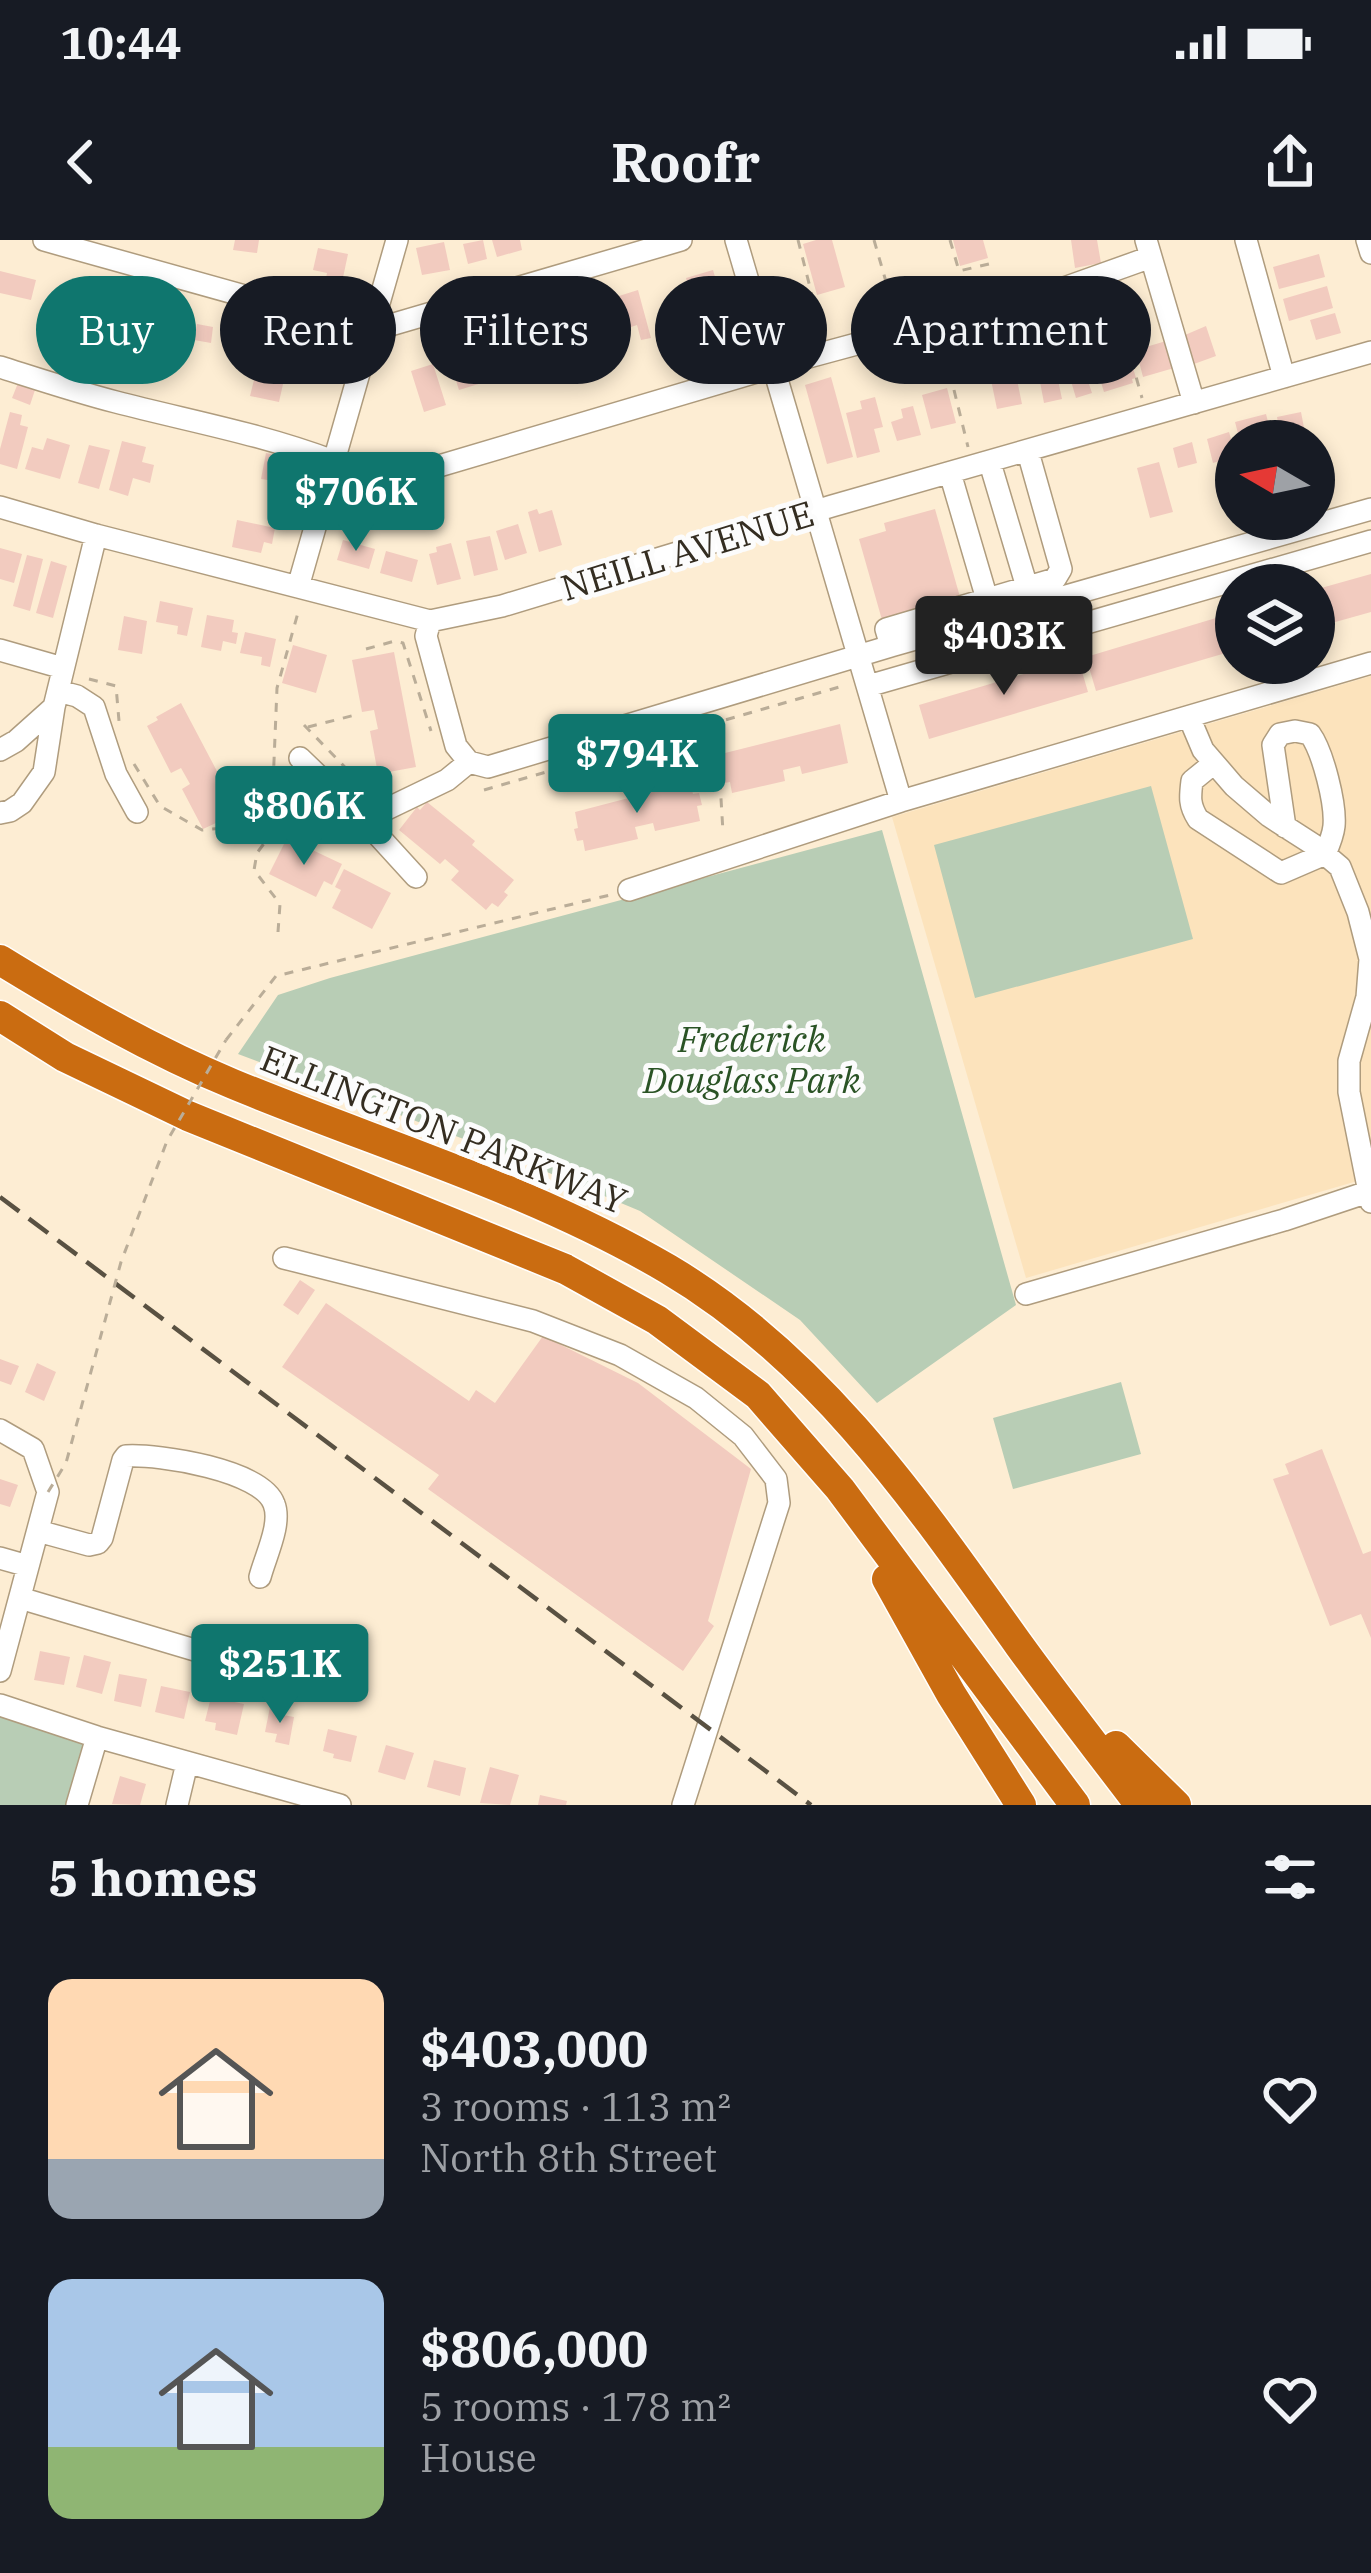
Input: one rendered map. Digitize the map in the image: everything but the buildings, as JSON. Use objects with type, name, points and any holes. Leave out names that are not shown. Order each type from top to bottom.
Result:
[{"type":"highway","name":"ELLINGTON PARKWAY","points":[[0,960],[90,1016],[231,1083],[582,1222],[670,1271],[742,1320],[846,1416],[923,1510],[1140,1805]]},
{"type":"highway","points":[[0,1016],[65,1057],[188,1116],[566,1269],[657,1320],[758,1395],[840,1489],[1075,1805]]},
{"type":"highway","points":[[840,1489],[951,1694],[1021,1805]]},
{"type":"highway","points":[[1023,1650],[1176,1805]]},
{"type":"street","points":[[44,240],[220,289]]},
{"type":"street","points":[[386,276],[397,240]]},
{"type":"street","points":[[396,323],[682,240]]},
{"type":"street","points":[[736,240],[747,276]]},
{"type":"street","points":[[1246,240],[1284,377]]},
{"type":"street","points":[[1367,240],[1371,253]]},
{"type":"street","points":[[827,352],[1067,286],[1148,249],[1194,403]]},
{"type":"street","name":"NEILL AVENUE","points":[[0,507],[299,596],[430,621],[502,606],[1371,352]]},
{"type":"street","points":[[0,367],[117,403],[287,445],[332,465],[384,478],[412,474],[714,384]]},
{"type":"street","points":[[299,596],[355,384]]},
{"type":"street","points":[[779,384],[858,654],[858,686],[901,801]]},
{"type":"street","points":[[891,646],[886,629],[1055,579],[1061,569],[1028,452]]},
{"type":"street","points":[[990,463],[1027,587]]},
{"type":"street","points":[[950,473],[986,599]]},
{"type":"street","points":[[430,621],[426,636],[457,746],[470,762],[488,767],[858,654],[1371,508]]},
{"type":"street","points":[[0,750],[16,741],[56,699],[72,673],[96,536]]},
{"type":"street","points":[[858,686],[1371,541]]},
{"type":"street","points":[[0,650],[72,673]]},
{"type":"street","points":[[629,890],[901,801],[1371,663]]},
{"type":"street","points":[[56,699],[77,696],[94,706],[116,774],[137,812]]},
{"type":"street","points":[[0,813],[22,803],[44,772],[56,699]]},
{"type":"street","points":[[1026,1294],[1370,1195],[1349,1092],[1348,1061],[1367,997],[1370,959],[1363,926],[1340,867],[1234,786],[1203,750],[1189,717]]},
{"type":"street","points":[[1214,763],[1192,781],[1190,800],[1198,819],[1281,873],[1325,854],[1334,826],[1314,737],[1304,731],[1275,737],[1286,827]]},
{"type":"street","points":[[300,758],[416,877]]},
{"type":"street","points":[[364,820],[447,781],[470,762]]},
{"type":"street","points":[[284,1258],[533,1321],[620,1355],[696,1399],[743,1436],[776,1479],[779,1503],[683,1805]]},
{"type":"street","points":[[0,1430],[33,1449],[48,1492],[0,1671]]},
{"type":"street","points":[[38,1531],[98,1544],[126,1456],[173,1459],[236,1475],[261,1486],[272,1498],[276,1519],[260,1577]]},
{"type":"street","points":[[0,1558],[28,1566]]},
{"type":"street","points":[[20,1598],[225,1659]]},
{"type":"street","points":[[0,1705],[187,1763],[281,1798],[340,1805]]},
{"type":"street","points":[[77,1805],[97,1737]]},
{"type":"street","points":[[176,1805],[187,1763]]},
{"type":"path","points":[[798,240],[807,276]]},
{"type":"path","points":[[874,240],[885,276]]},
{"type":"path","points":[[950,240],[959,271],[989,264]]},
{"type":"path","points":[[1138,384],[1142,399]]},
{"type":"path","points":[[954,390],[968,449]]},
{"type":"path","points":[[278,932],[280,904],[254,870],[257,853],[272,834],[277,688],[299,596]]},
{"type":"path","points":[[386,644],[391,629]]},
{"type":"path","points":[[366,649],[403,643],[436,748]]},
{"type":"path","points":[[72,673],[116,686],[119,725]]},
{"type":"path","points":[[484,790],[858,686]]},
{"type":"path","points":[[358,714],[305,726],[370,796],[380,797]]},
{"type":"path","points":[[702,727],[720,782],[723,832]]},
{"type":"path","points":[[131,758],[160,806],[202,830],[223,828],[237,819],[272,834]]},
{"type":"path","points":[[48,1492],[66,1463],[121,1262],[167,1141],[226,1040],[276,976],[629,890]]},
{"type":"shaded area","points":[[1371,676],[1371,1177],[1026,1278],[892,817]]},
{"type":"green space","points":[[1151,786],[1193,939],[975,998],[934,845]]},
{"type":"green space","name":"Frederick Douglass Park","points":[[882,830],[1016,1305],[877,1403],[800,1320],[640,1211],[238,1054],[278,995]]},
{"type":"green space","points":[[1121,1382],[1141,1454],[1013,1489],[993,1418]]},
{"type":"green space","points":[[0,1708],[97,1737],[77,1805],[0,1805]]},
{"type":"railway","points":[[0,1197],[811,1805]]}]
